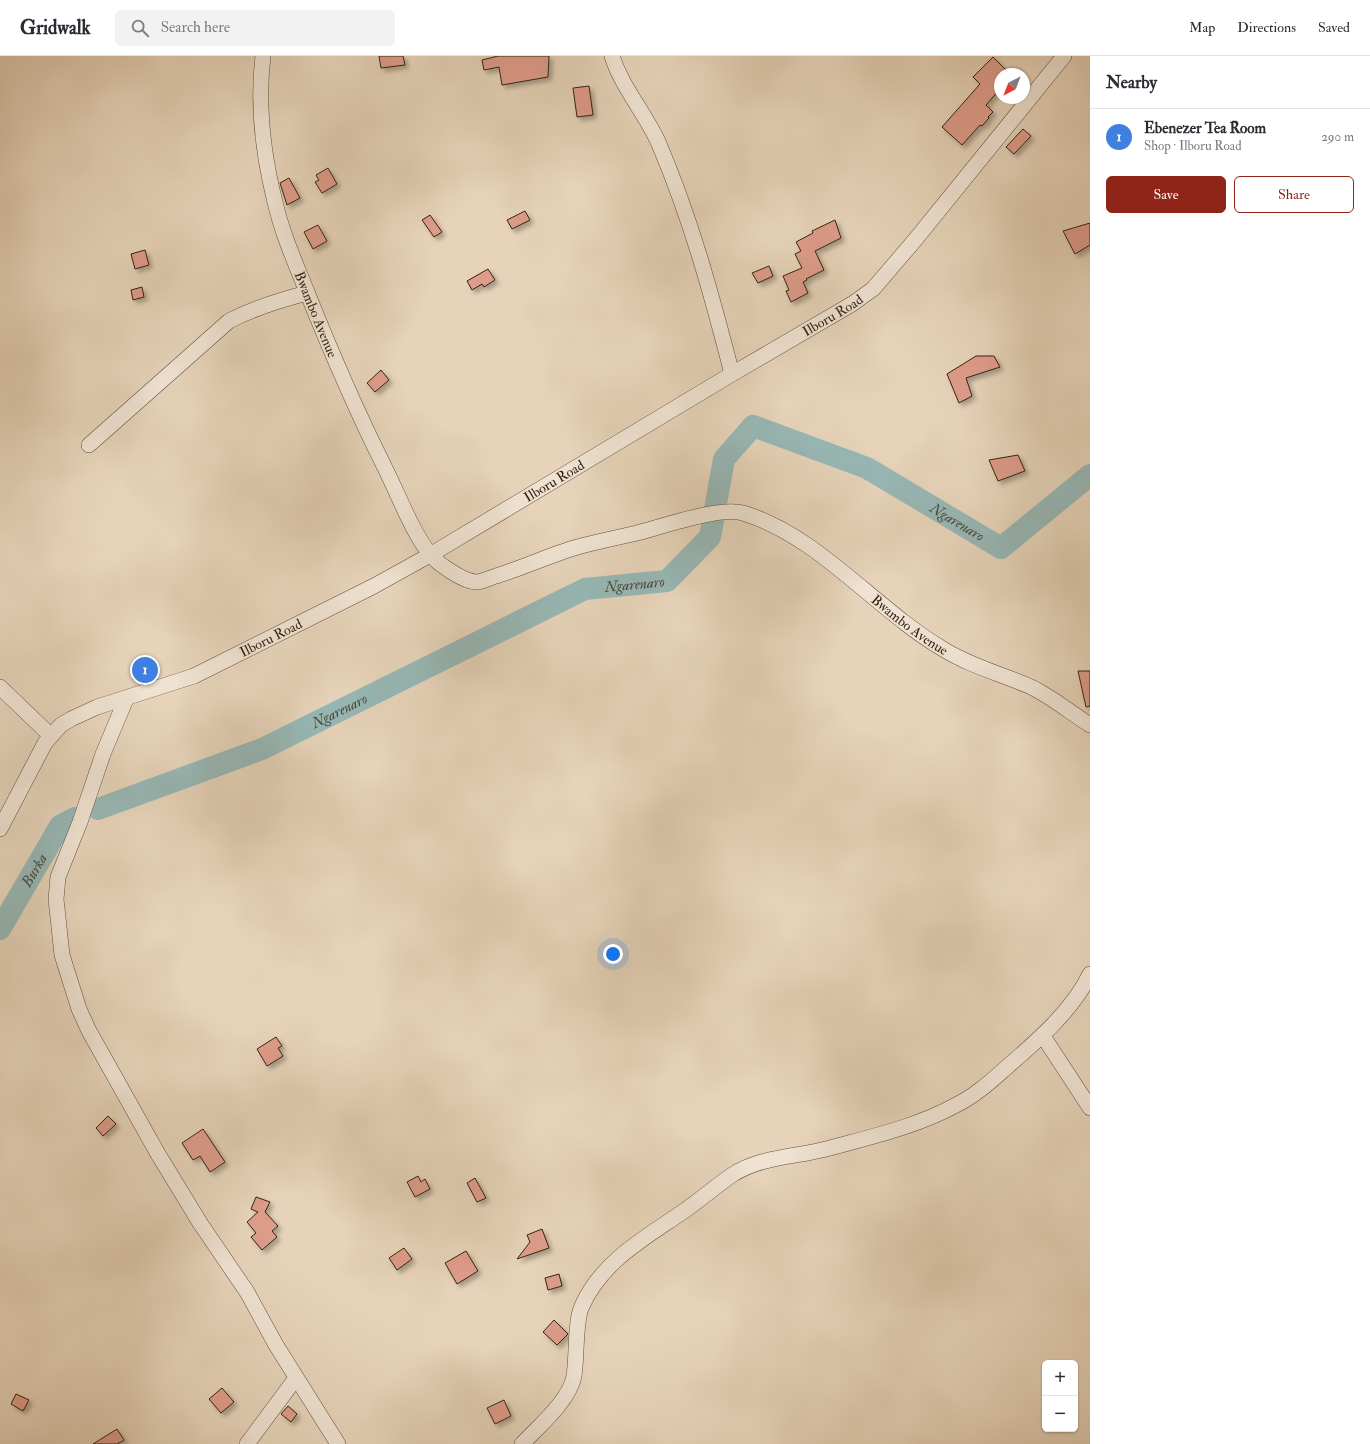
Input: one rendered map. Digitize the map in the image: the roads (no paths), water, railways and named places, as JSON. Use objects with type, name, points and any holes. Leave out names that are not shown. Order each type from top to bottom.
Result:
[{"type":"street","name":"Bwambo Avenue","points":[[263,56],[259,84],[261,126],[268,170],[282,228],[307,293],[350,395],[410,518],[430,555],[454,573],[468,581],[478,582],[524,567],[574,548],[637,533],[697,516],[738,511],[767,522],[799,539],[919,634],[945,650],[973,665],[1003,675],[1036,690],[1090,725]]},
{"type":"street","points":[[612,56],[622,79],[659,144],[689,219],[732,374]]},
{"type":"street","name":"Ilboru Road","points":[[0,829],[25,779],[51,736],[70,719],[98,707],[194,676],[374,586],[430,555],[732,374],[823,323],[873,289],[949,200],[1064,56]]},
{"type":"street","points":[[90,445],[229,321],[246,312],[272,302],[307,293]]},
{"type":"street","points":[[0,687],[51,736]]},
{"type":"street","points":[[126,699],[103,754],[80,822],[58,877],[56,899],[62,955],[79,1009],[89,1031],[158,1154],[200,1223],[247,1292],[296,1378],[338,1444]]},
{"type":"street","points":[[522,1444],[561,1402],[569,1389],[574,1378],[581,1308],[592,1286],[616,1258],[714,1190],[732,1175],[755,1164],[821,1150],[876,1136],[932,1117],[958,1104],[988,1083],[1043,1036],[1085,984],[1090,974]]},
{"type":"street","points":[[1043,1036],[1090,1108]]},
{"type":"street","points":[[247,1444],[296,1378]]},
{"type":"waterway","name":"Ngarenaro","points":[[98,809],[262,749],[585,589],[667,581],[710,537],[724,459],[753,426],[867,468],[1001,548],[1090,475]]},
{"type":"waterway","name":"Burka","points":[[0,929],[60,826],[75,818]]},
{"type":"place","name":"Ebenezer Tea Room","points":[[145,670]]}]
